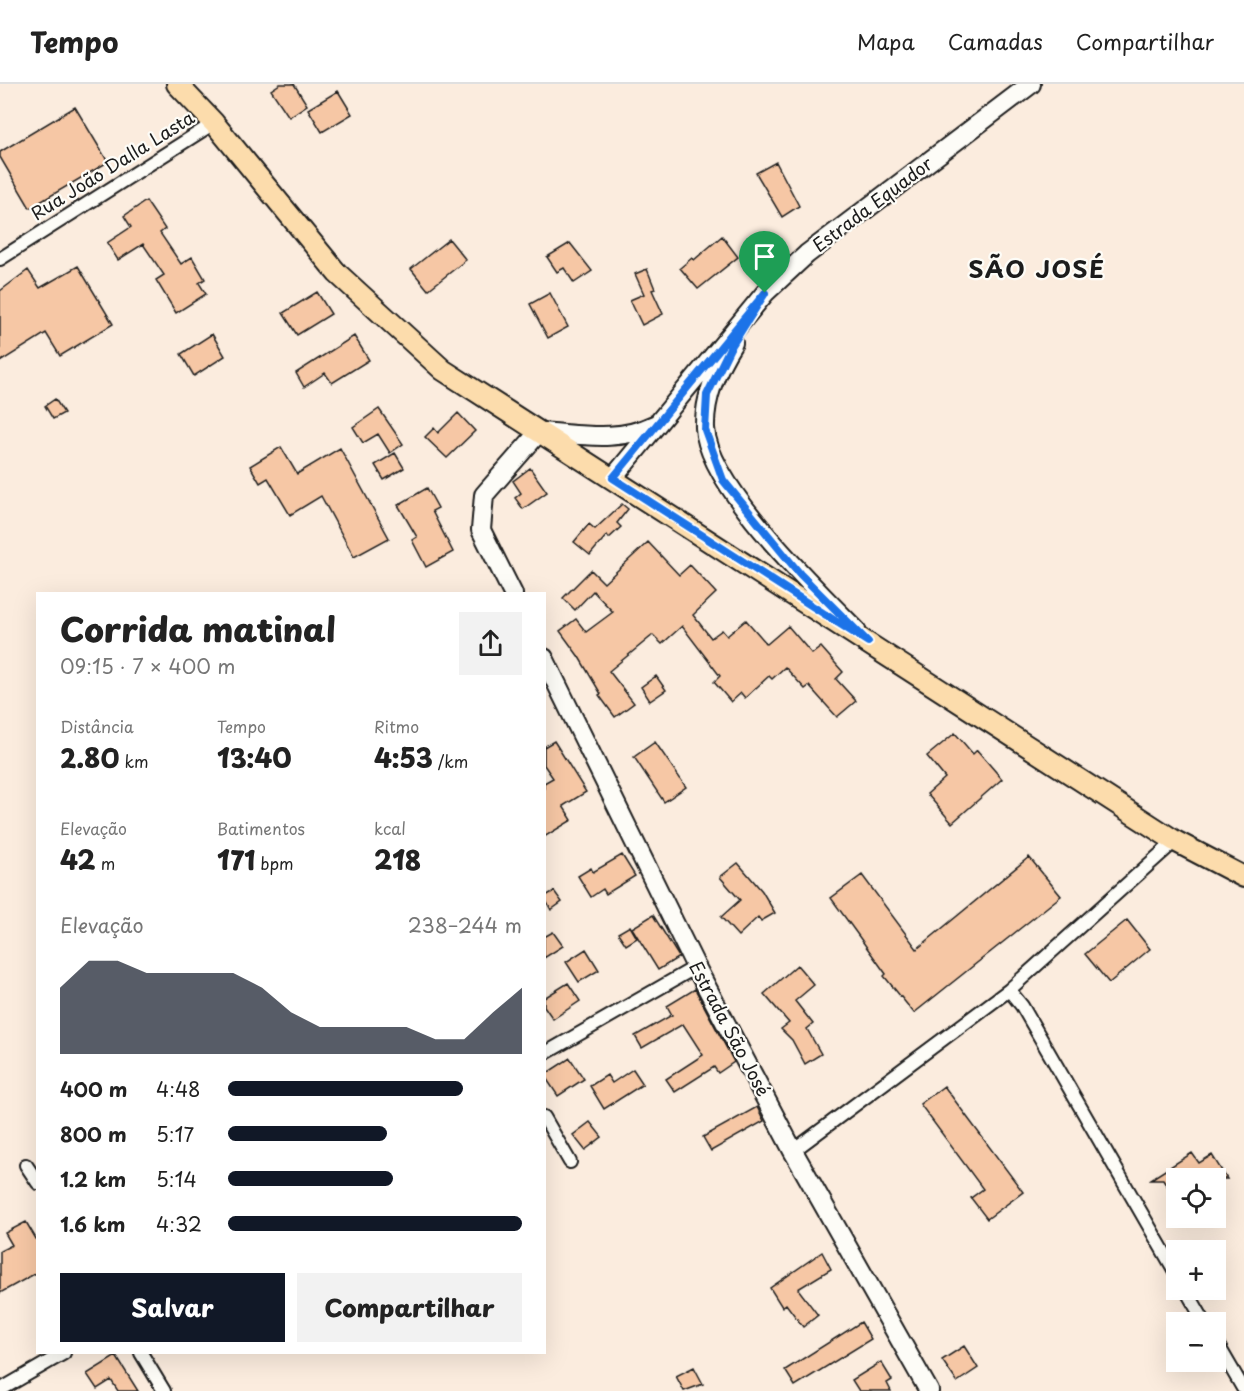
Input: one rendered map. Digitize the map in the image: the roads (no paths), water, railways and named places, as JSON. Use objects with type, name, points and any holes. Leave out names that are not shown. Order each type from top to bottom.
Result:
[{"type":"main road","points":[[177,84],[214,123],[337,273],[443,370],[1175,841],[1244,878]]},
{"type":"street","name":"Estrada Equador","points":[[613,478],[765,293],[807,254],[1031,84]]},
{"type":"street","name":"Rua João Dalla Lasta","points":[[0,258],[214,123]]},
{"type":"street","points":[[765,293],[730,348],[707,395],[705,430],[723,480],[800,574],[868,642]]},
{"type":"street","points":[[512,592],[482,530],[484,495],[539,432],[604,437],[628,435],[656,423]]},
{"type":"street","name":"Estrada São José","points":[[546,662],[696,967],[793,1151],[929,1391]]},
{"type":"street","points":[[793,1151],[1009,990],[1175,841]]},
{"type":"street","points":[[546,1053],[696,967]]},
{"type":"street","points":[[1009,990],[1022,1006],[1166,1256]]},
{"type":"street","points":[[546,1120],[570,1162]]},
{"type":"street","points":[[26,1165],[36,1180]]},
{"type":"street","points":[[0,1390],[62,1354]]},
{"type":"street","points":[[142,1354],[164,1391]]},
{"type":"street","points":[[1226,1359],[1244,1390]]},
{"type":"district","name":"SÃO JOSÉ","points":[[1037,270]]}]
